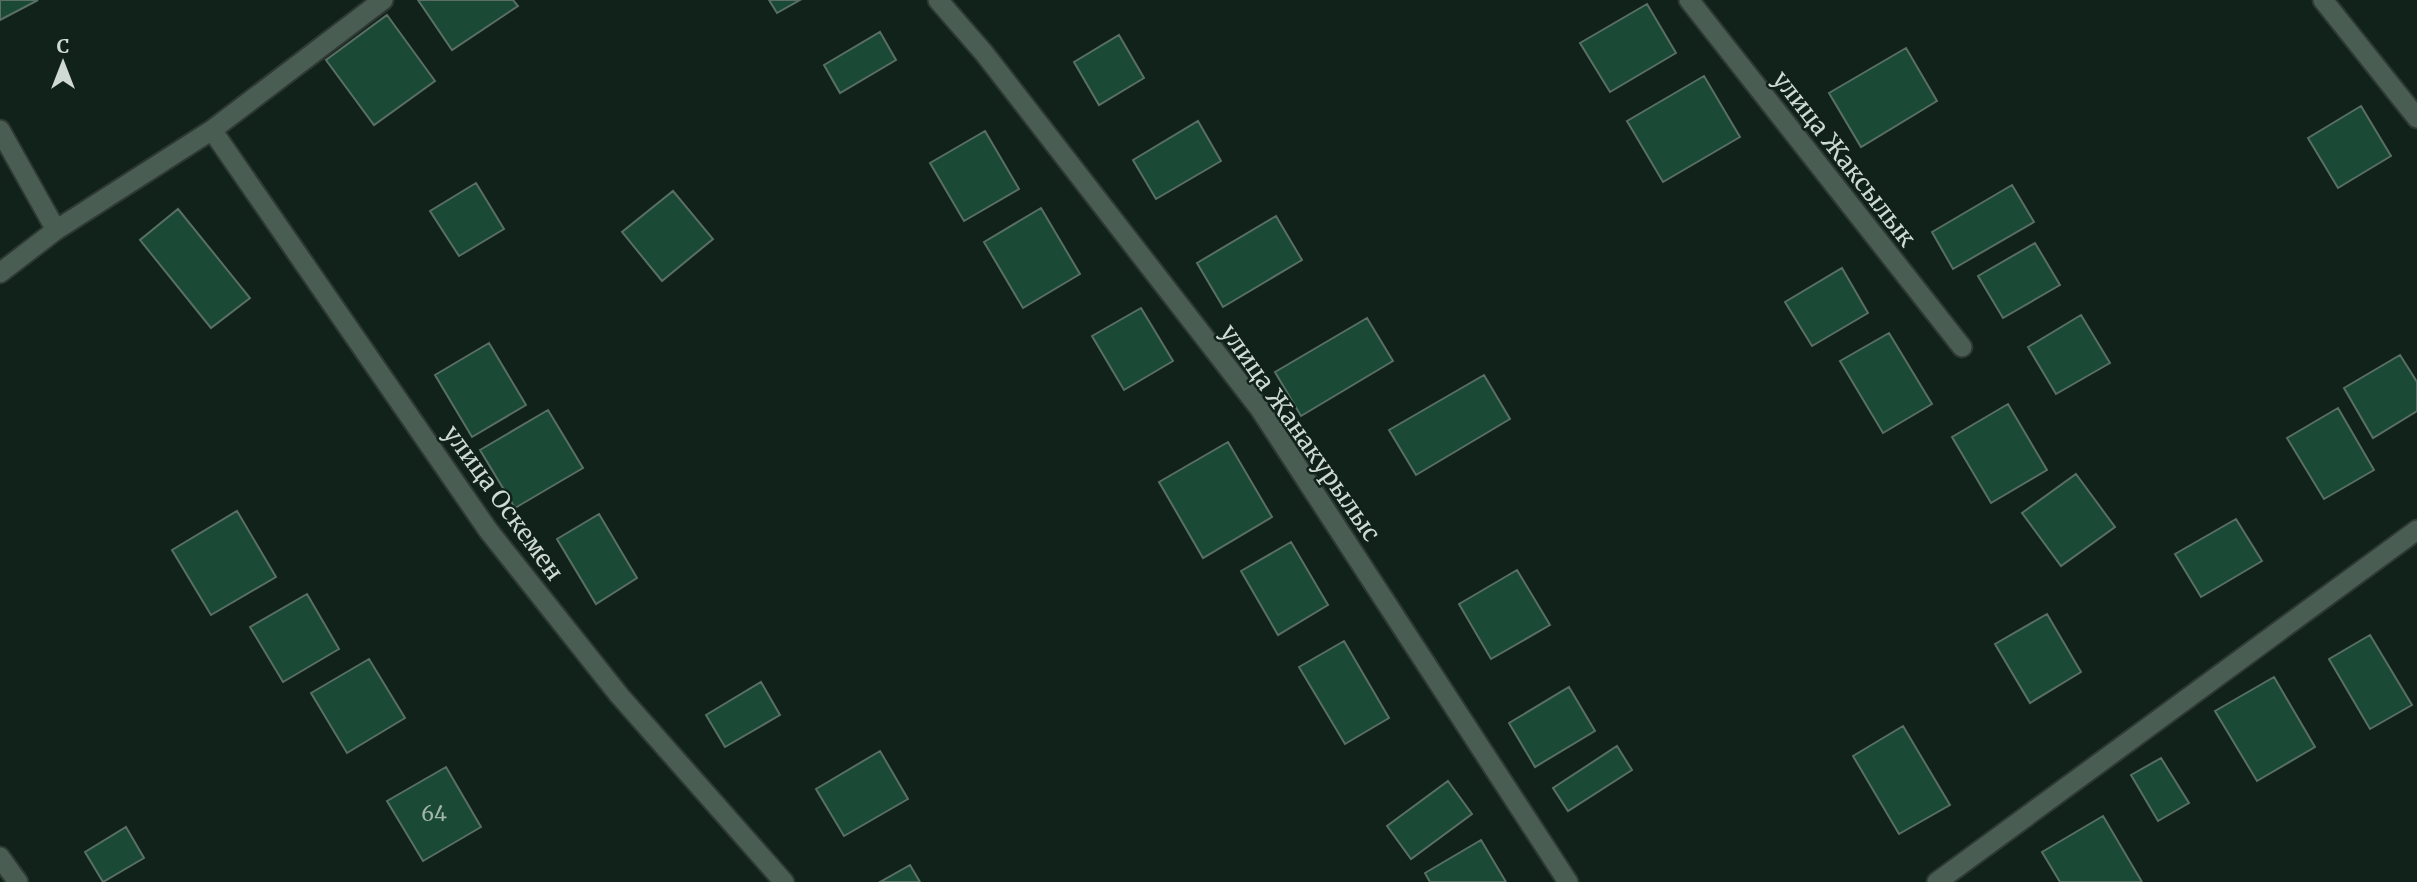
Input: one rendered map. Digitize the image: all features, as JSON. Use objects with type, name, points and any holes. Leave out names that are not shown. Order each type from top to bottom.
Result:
[{"type":"street","points":[[0,273],[57,230],[212,130],[383,0]]},
{"type":"street","name":"улица Жанакурылыс","points":[[938,0],[984,53],[1260,409],[1567,882]]},
{"type":"street","name":"улица Жаксылык","points":[[1689,0],[1962,347]]},
{"type":"street","points":[[2323,0],[2417,118]]},
{"type":"street","points":[[0,130],[57,230]]},
{"type":"street","name":"улица Оскемен","points":[[212,130],[488,530],[619,695],[784,882]]},
{"type":"street","points":[[1937,882],[2417,530]]},
{"type":"street","points":[[0,857],[18,882]]},
{"type":"building","points":[[0,0],[38,0],[0,20]]},
{"type":"building","points":[[418,0],[513,0],[518,6],[452,50]]},
{"type":"building","points":[[769,0],[800,0],[777,13]]},
{"type":"building","points":[[1647,4],[1676,53],[1610,92],[1580,43]]},
{"type":"building","points":[[387,15],[435,81],[374,125],[326,60]]},
{"type":"building","points":[[880,32],[896,60],[840,93],[824,65]]},
{"type":"building","points":[[1119,35],[1144,78],[1099,105],[1074,62]]},
{"type":"building","points":[[1906,48],[1937,101],[1861,147],[1829,93]]},
{"type":"building","points":[[1704,76],[1740,137],[1663,182],[1627,121]]},
{"type":"building","points":[[2361,106],[2391,156],[2338,188],[2308,138]]},
{"type":"building","points":[[1198,121],[1221,161],[1156,199],[1133,160]]},
{"type":"building","points":[[985,131],[1019,189],[964,221],[930,163]]},
{"type":"building","points":[[476,183],[504,229],[459,256],[430,211]]},
{"type":"building","points":[[2012,185],[2034,222],[1953,269],[1932,232]]},
{"type":"building","points":[[673,191],[713,239],[662,281],[622,232]]},
{"type":"building","points":[[1041,208],[1080,274],[1023,308],[984,242]]},
{"type":"building","points":[[178,209],[250,298],[211,328],[140,240]]},
{"type":"building","points":[[1276,216],[1302,260],[1223,307],[1197,263]]},
{"type":"building","points":[[2035,243],[2060,285],[2003,318],[1978,276]]},
{"type":"building","points":[[1842,268],[1868,313],[1812,346],[1785,302]]},
{"type":"building","points":[[1141,308],[1173,361],[1124,390],[1092,336]]},
{"type":"building","points":[[2081,315],[2110,363],[2056,394],[2028,347]]},
{"type":"building","points":[[1367,318],[1393,361],[1301,416],[1275,372]]},
{"type":"building","points":[[1889,333],[1932,404],[1883,433],[1840,361]]},
{"type":"building","points":[[489,343],[526,405],[472,437],[435,375]]},
{"type":"building","points":[[2400,355],[2417,382],[2417,411],[2373,438],[2344,388]]},
{"type":"building","points":[[1484,375],[1510,419],[1416,475],[1389,430]]},
{"type":"building","points":[[2008,404],[2047,470],[1991,503],[1952,437]]},
{"type":"building","points":[[2338,408],[2374,470],[2324,499],[2287,438]]},
{"type":"building","points":[[548,410],[583,468],[515,508],[480,450]]},
{"type":"building","points":[[1228,442],[1272,517],[1203,558],[1159,482]]},
{"type":"building","points":[[2076,474],[2115,527],[2061,566],[2022,513]]},
{"type":"building","points":[[237,511],[276,577],[211,615],[172,550]]},
{"type":"building","points":[[599,514],[637,578],[596,604],[557,539]]},
{"type":"building","points":[[2236,519],[2262,561],[2201,597],[2175,554]]},
{"type":"building","points":[[1291,542],[1328,605],[1278,635],[1241,571]]},
{"type":"building","points":[[1517,570],[1550,625],[1491,659],[1459,604]]},
{"type":"building","points":[[307,594],[339,649],[283,682],[250,627]]},
{"type":"building","points":[[2047,614],[2081,672],[2030,703],[1995,644]]},
{"type":"building","points":[[2370,635],[2412,705],[2370,729],[2329,659]]},
{"type":"building","points":[[1344,641],[1389,718],[1345,744],[1299,667]]},
{"type":"building","points":[[369,659],[405,718],[347,753],[311,693]]},
{"type":"building","points":[[2274,677],[2315,747],[2257,781],[2215,711]]},
{"type":"building","points":[[761,682],[780,715],[725,747],[706,715]]},
{"type":"building","points":[[1569,687],[1595,731],[1535,767],[1509,723]]},
{"type":"building","points":[[1903,726],[1950,805],[1899,834],[1853,756]]},
{"type":"building","points":[[1617,746],[1632,770],[1568,811],[1553,788]]},
{"type":"building","points":[[880,751],[908,799],[844,836],[816,789]]},
{"type":"building","points":[[2161,758],[2189,803],[2158,821],[2131,775]]},
{"type":"building","points":[[446,767],[481,827],[423,861],[387,801]]},
{"type":"building","points":[[1448,781],[1472,814],[1411,859],[1387,826]]},
{"type":"building","points":[[2103,816],[2142,882],[2060,882],[2042,852]]},
{"type":"building","points":[[126,827],[144,858],[103,882],[85,852]]},
{"type":"building","points":[[1481,840],[1506,882],[1430,882],[1425,873]]},
{"type":"building","points":[[910,865],[920,882],[880,882]]}]
